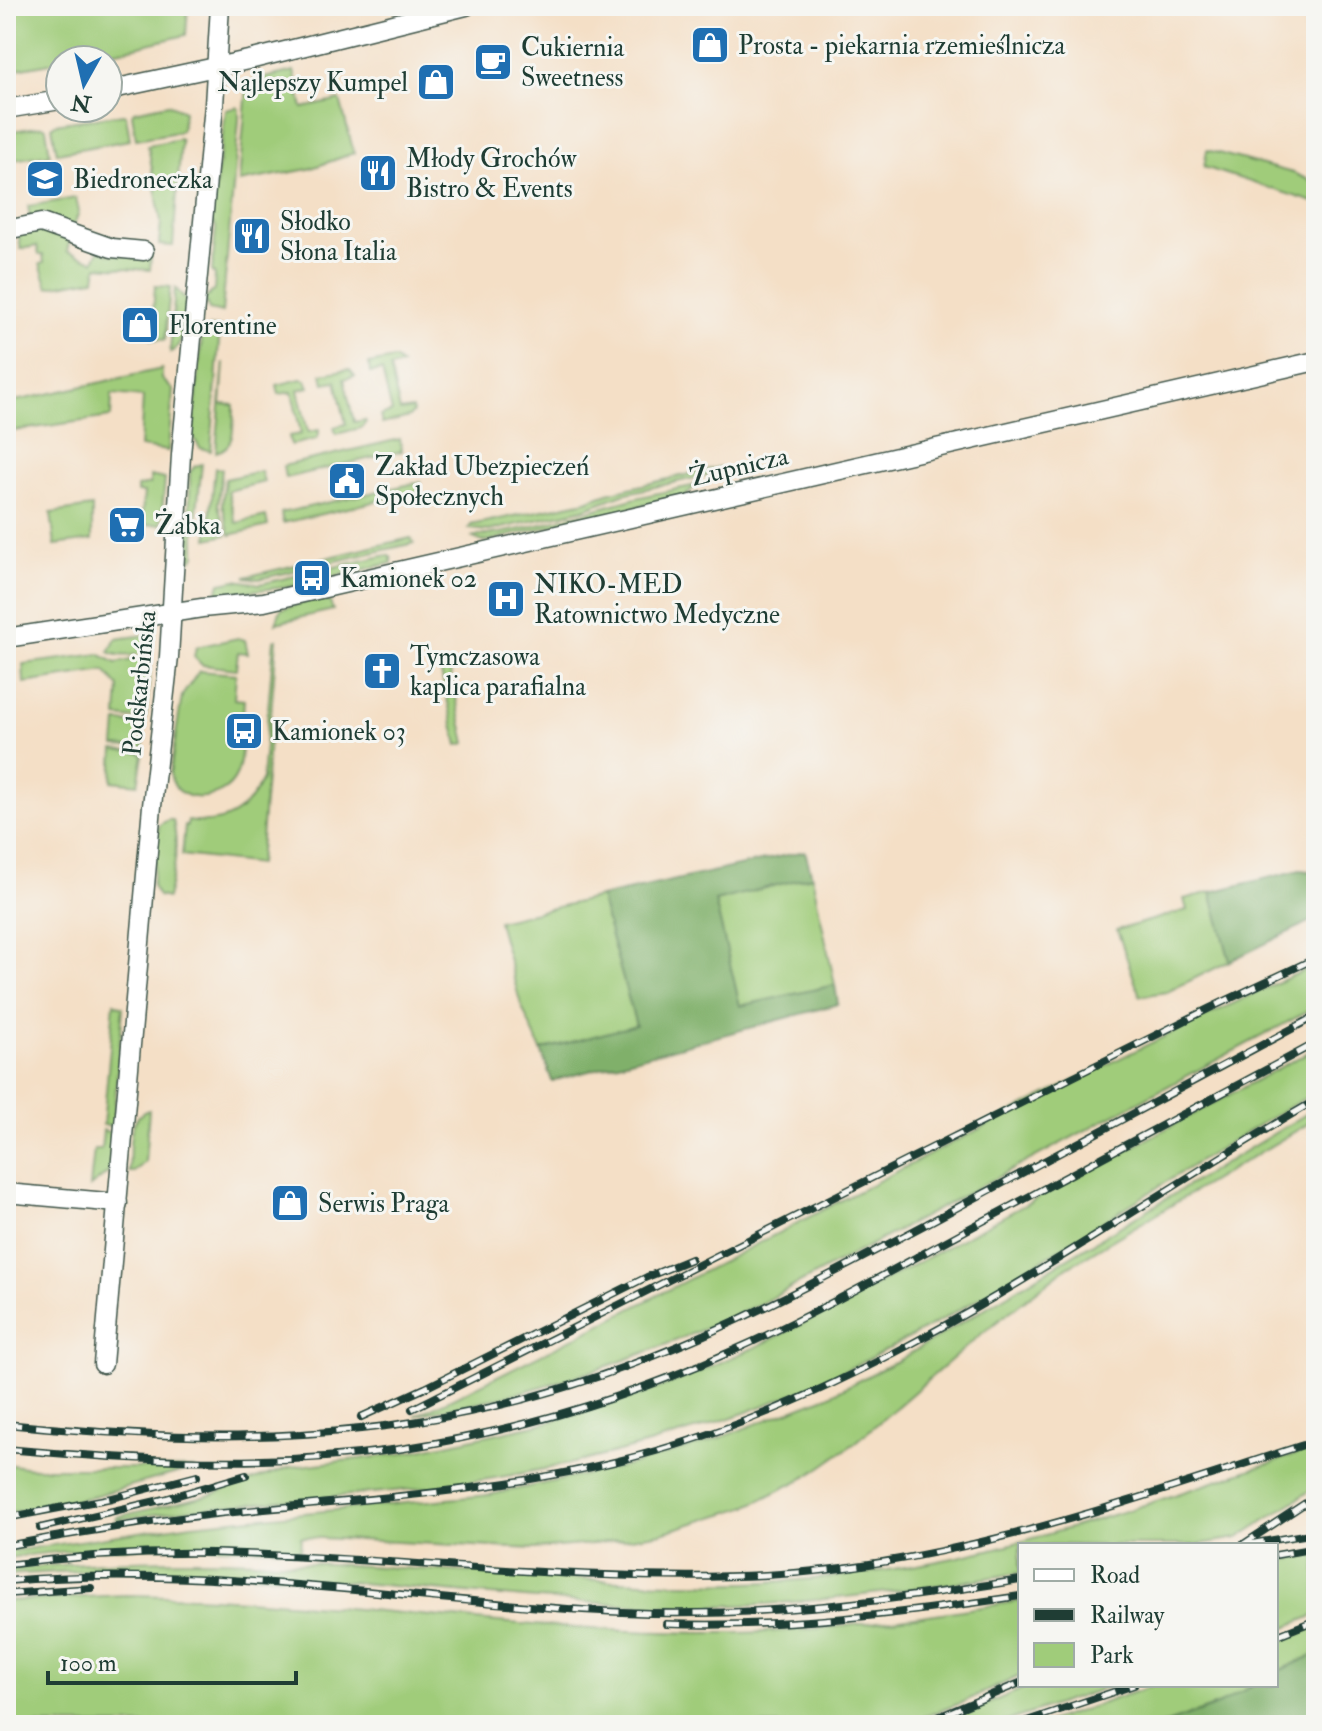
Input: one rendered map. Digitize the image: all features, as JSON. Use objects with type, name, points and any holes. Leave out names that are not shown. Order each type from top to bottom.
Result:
[{"type":"street","name":"Podskarbińska","points":[[103,1364],[153,798],[173,612],[183,440],[220,6]]},
{"type":"street","points":[[124,87],[466,6]]},
{"type":"street","points":[[6,109],[44,103]]},
{"type":"street","points":[[6,230],[41,223],[112,248],[144,251]]},
{"type":"street","name":"Żupnicza","points":[[6,638],[173,612],[264,602],[1316,361]]},
{"type":"street","points":[[6,1193],[118,1203]]},
{"type":"green space","points":[[6,6],[188,6],[186,35],[124,50],[124,44],[44,44],[44,64],[6,71]]},
{"type":"green space","points":[[294,71],[303,108],[340,100],[354,153],[309,169],[239,182],[247,87],[252,81]]},
{"type":"green space","points":[[168,104],[184,111],[182,129],[136,139],[134,111]]},
{"type":"green space","points":[[237,107],[239,120],[222,313],[209,310],[205,299],[214,290],[215,275],[212,272],[216,227],[211,220],[226,110]]},
{"type":"green space","points":[[124,114],[130,140],[57,153],[52,127],[55,124],[124,124]]},
{"type":"green space","points":[[46,128],[50,154],[6,161],[6,132]]},
{"type":"green space","points":[[179,139],[173,246],[159,245],[161,222],[148,145]]},
{"type":"green space","points":[[1207,150],[1293,173],[1316,183],[1316,203],[1204,167]]},
{"type":"green space","points":[[76,198],[79,212],[73,227],[30,218],[28,206]]},
{"type":"green space","points":[[41,229],[70,239],[67,251],[94,261],[99,250],[110,254],[151,257],[150,270],[97,266],[95,279],[48,287],[40,264],[44,263],[43,255],[39,255],[37,246],[21,249],[18,233]]},
{"type":"green space","points":[[155,286],[170,287],[165,340],[151,339]]},
{"type":"green space","points":[[175,288],[186,299],[185,322],[180,343],[170,353]]},
{"type":"green space","points":[[211,327],[220,327],[211,451],[200,448],[193,437],[202,336]]},
{"type":"green space","points":[[394,359],[402,365],[390,368],[400,411],[412,409],[413,412],[409,417],[382,424],[380,416],[392,412],[382,371],[370,373],[369,364]]},
{"type":"green space","points":[[224,362],[221,404],[234,405],[233,427],[228,446],[216,452]]},
{"type":"green space","points":[[162,369],[162,379],[173,390],[168,451],[140,447],[143,397],[112,394],[111,417],[6,432],[6,403]]},
{"type":"green space","points":[[349,369],[355,376],[344,379],[354,422],[366,422],[361,428],[336,434],[334,427],[346,424],[336,381],[324,383],[322,374]]},
{"type":"green space","points":[[306,380],[309,387],[298,390],[308,432],[319,430],[319,435],[316,439],[291,445],[289,436],[301,434],[292,392],[279,394],[277,385]]},
{"type":"green space","points":[[400,439],[402,451],[285,478],[283,466]]},
{"type":"green space","points":[[202,464],[195,555],[189,560],[190,472]]},
{"type":"green space","points":[[720,467],[722,472],[623,494],[584,509],[489,531],[469,529],[471,525],[586,501]]},
{"type":"green space","points":[[215,468],[222,469],[218,504],[226,535],[208,539]]},
{"type":"green space","points":[[261,471],[264,482],[228,491],[236,523],[266,516],[268,526],[230,535],[222,504],[225,479]]},
{"type":"green space","points":[[150,476],[165,479],[161,524],[141,525],[144,493],[137,492],[137,487],[150,484]]},
{"type":"green space","points":[[420,482],[421,491],[283,523],[281,513]]},
{"type":"green space","points":[[696,485],[687,495],[483,542],[471,537],[531,527]]},
{"type":"green space","points":[[92,507],[92,540],[55,545],[51,513]]},
{"type":"green space","points":[[411,538],[414,543],[259,579],[245,577]]},
{"type":"green space","points":[[387,555],[392,563],[289,587],[217,594],[220,583],[236,580],[260,584]]},
{"type":"green space","points":[[317,599],[330,602],[333,610],[276,623],[281,609]]},
{"type":"green space","points":[[145,635],[151,639],[150,649],[146,651],[124,656],[109,652],[116,639]]},
{"type":"green space","points":[[238,638],[245,640],[248,653],[238,652],[236,669],[202,665],[194,657],[196,647]]},
{"type":"green space","points":[[277,639],[259,864],[182,855],[188,821],[213,822],[233,815],[249,800],[262,779],[274,640]]},
{"type":"green space","points":[[99,654],[116,663],[147,657],[151,661],[146,718],[117,717],[119,687],[105,671],[24,683],[23,664]]},
{"type":"green space","points":[[449,667],[466,743],[458,745],[440,669]]},
{"type":"green space","points":[[199,671],[236,674],[234,699],[244,700],[242,749],[236,776],[221,792],[200,797],[180,792],[173,784],[170,773],[182,696]]},
{"type":"green space","points":[[117,722],[143,724],[144,746],[115,746]]},
{"type":"green space","points":[[114,750],[143,755],[138,784],[112,781]]},
{"type":"green space","points":[[173,820],[176,850],[167,898],[158,896],[152,886],[159,825]]},
{"type":"green space","points":[[805,851],[812,876],[715,901],[740,1006],[835,985],[838,1004],[552,1081],[541,1050],[636,1025],[600,897]]},
{"type":"green space","points":[[1300,870],[1316,872],[1316,919],[1230,961],[1211,892]]},
{"type":"green space","points":[[812,876],[835,985],[740,1006],[715,901]]},
{"type":"green space","points":[[1211,892],[1230,961],[1167,992],[1140,996],[1117,930],[1187,910],[1184,899]]},
{"type":"green space","points":[[600,897],[636,1026],[541,1050],[521,1005],[498,921]]},
{"type":"green space","points":[[1316,965],[1316,1007],[764,1302],[678,1340],[590,1372],[515,1394],[415,1416],[1089,1074]]},
{"type":"green space","points":[[114,1003],[123,1007],[113,1124],[110,1126],[103,1125]]},
{"type":"green space","points":[[1316,1048],[1316,1092],[965,1306],[820,1382],[744,1413],[632,1448],[517,1474],[440,1486],[197,1509],[116,1520],[116,1517],[210,1495],[291,1467],[400,1454],[545,1423],[640,1395],[684,1378],[756,1347],[837,1306]]},
{"type":"green space","points":[[1316,1108],[1316,1119],[1066,1268],[980,1335],[855,1443],[808,1476],[748,1506],[662,1533],[534,1549],[301,1537],[300,1550],[153,1547],[80,1550],[6,1558],[6,1552],[192,1524],[489,1495],[626,1466],[709,1442],[828,1396],[901,1359]]},
{"type":"green space","points":[[149,1110],[145,1162],[134,1172],[129,1172],[133,1127],[136,1119]]},
{"type":"green space","points":[[103,1130],[112,1133],[109,1172],[90,1187],[94,1149],[101,1149]]},
{"type":"green space","points":[[1316,1448],[1316,1487],[1238,1538],[1207,1543],[1018,1543],[1018,1573],[806,1601],[720,1606],[615,1604],[182,1570],[94,1570],[6,1575],[6,1570],[72,1564],[204,1560],[335,1564],[666,1583],[816,1579],[886,1570],[989,1550],[1134,1508]]},
{"type":"green space","points":[[6,1464],[31,1468],[195,1468],[68,1503],[6,1513]]},
{"type":"green space","points":[[1316,1555],[1316,1615],[1278,1630],[1278,1561]]},
{"type":"green space","points":[[125,1595],[199,1597],[566,1627],[713,1633],[829,1628],[1018,1601],[1018,1677],[902,1725],[6,1725],[6,1601]]},
{"type":"green space","points":[[1316,1627],[1316,1654],[1278,1671],[1278,1642]]},
{"type":"green space","points":[[1316,1654],[1316,1725],[1162,1725],[1220,1704],[1250,1687],[1278,1687],[1278,1671]]},
{"type":"green space","points":[[1026,1687],[1108,1687],[996,1725],[939,1725]]},
{"type":"green space","points":[[1149,1687],[1250,1687],[1220,1704],[1162,1725],[1039,1725]]},
{"type":"railway","points":[[412,1409],[1210,1008],[1316,958]]},
{"type":"railway","points":[[6,1424],[124,1434],[294,1435],[410,1423],[469,1412],[591,1379],[707,1334],[819,1280],[1316,1016]]},
{"type":"railway","points":[[6,1449],[203,1461],[300,1459],[442,1442],[568,1412],[650,1385],[792,1323],[1316,1043]]},
{"type":"railway","points":[[6,1546],[223,1513],[507,1483],[619,1461],[676,1445],[762,1414],[846,1377],[926,1336],[1316,1100]]},
{"type":"railway","points":[[361,1417],[647,1277],[691,1259]]},
{"type":"railway","points":[[6,1565],[109,1555],[187,1553],[282,1555],[628,1576],[766,1575],[837,1569],[907,1558],[1045,1526],[1316,1441]]},
{"type":"railway","points":[[40,1528],[165,1499],[246,1475]]},
{"type":"railway","points":[[6,1518],[112,1498],[197,1476]]},
{"type":"railway","points":[[1245,1543],[1316,1496]]},
{"type":"railway","points":[[1255,1543],[1316,1533]]},
{"type":"railway","points":[[1278,1555],[1316,1548]]},
{"type":"railway","points":[[6,1581],[160,1577],[314,1586],[545,1607],[672,1613],[822,1606],[1018,1580]]},
{"type":"railway","points":[[6,1594],[91,1588]]},
{"type":"railway","points":[[666,1624],[800,1622],[932,1609],[1018,1596]]},
{"type":"railway","points":[[1278,1635],[1316,1620]]},
{"type":"railway","points":[[919,1725],[1018,1684]]},
{"type":"railway","points":[[1015,1725],[1128,1687]]},
{"type":"place","name":"Prosta - piekarnia rzemieślnicza","points":[[710,45]]},
{"type":"place","name":"Cukiernia Sweetness","points":[[493,62]]},
{"type":"place","name":"Najlepszy Kumpel","points":[[436,82]]},
{"type":"place","name":"Młody Grochów Bistro & Events","points":[[378,173]]},
{"type":"place","name":"Biedroneczka","points":[[45,179]]},
{"type":"place","name":"Słodko Słona Italia","points":[[252,236]]},
{"type":"place","name":"Florentine","points":[[140,325]]},
{"type":"place","name":"Zakład Ubezpieczeń Społecznych","points":[[347,481]]},
{"type":"place","name":"Żabka","points":[[127,525]]},
{"type":"place","name":"Kamionek 02","points":[[312,578]]},
{"type":"place","name":"NIKO-MED Ratownictwo Medyczne","points":[[506,599]]},
{"type":"place","name":"Tymczasowa kaplica parafialna","points":[[382,671]]},
{"type":"place","name":"Kamionek 03","points":[[244,731]]},
{"type":"place","name":"Serwis Praga","points":[[290,1203]]}]
